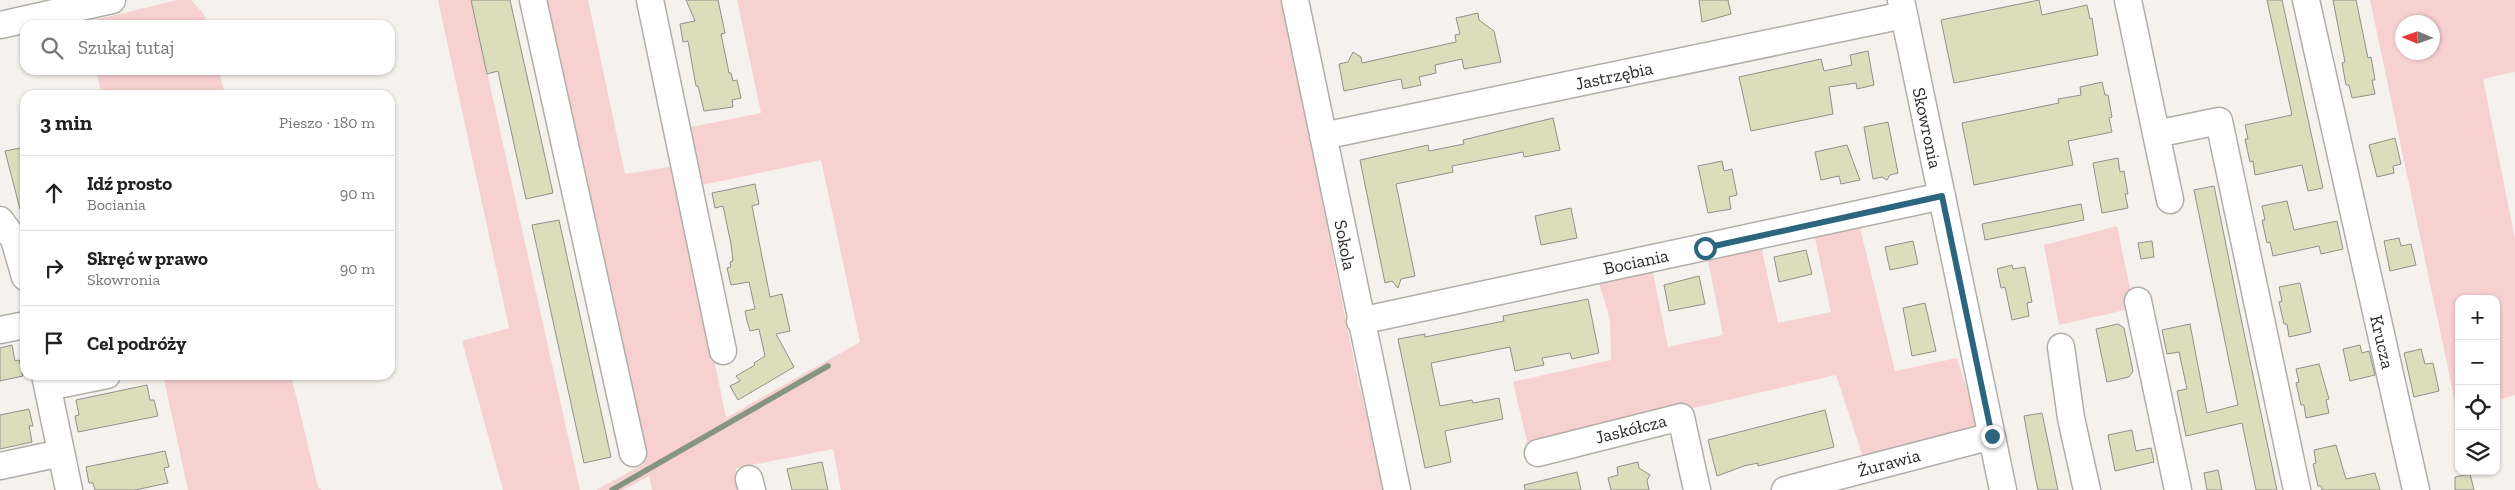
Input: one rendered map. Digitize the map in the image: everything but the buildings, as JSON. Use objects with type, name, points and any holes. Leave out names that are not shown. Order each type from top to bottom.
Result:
[{"type":"street","points":[[22,20],[112,0]]},
{"type":"street","points":[[533,0],[633,453]]},
{"type":"street","points":[[650,0],[723,351]]},
{"type":"street","name":"Sokola","points":[[1295,0],[1360,320],[1397,490]]},
{"type":"street","points":[[2128,0],[2170,200]]},
{"type":"street","name":"Krucza","points":[[2306,0],[2416,490]]},
{"type":"street","name":"Jastrzębia","points":[[1324,136],[1902,8]]},
{"type":"street","name":"Skowronia","points":[[1902,8],[2003,490]]},
{"type":"street","points":[[0,25],[20,21]]},
{"type":"street","points":[[2156,134],[2218,121],[2297,490]]},
{"type":"street","name":"Bociania","points":[[1360,320],[1942,196]]},
{"type":"street","points":[[0,220],[14,239],[20,254]]},
{"type":"street","points":[[2138,301],[2178,490]]},
{"type":"street","points":[[0,330],[20,326]]},
{"type":"street","points":[[2061,347],[2071,418],[2087,490]]},
{"type":"street","points":[[47,381],[69,490]]},
{"type":"street","name":"Jaskółcza","points":[[1538,453],[1681,416],[1698,490]]},
{"type":"street","name":"Żurawia","points":[[1785,490],[1992,436]]},
{"type":"street","points":[[0,466],[62,453]]},
{"type":"shaded area","points":[[178,0],[191,0],[203,13],[206,20],[94,20]]},
{"type":"shaded area","points":[[438,0],[471,0],[580,490],[503,490],[462,341],[509,328]]},
{"type":"shaded area","points":[[544,0],[588,0],[625,174],[675,166],[726,418],[860,342],[821,160],[697,186],[686,128],[761,113],[737,0],[1282,0],[1356,371],[1384,490],[841,490],[833,449],[736,468],[740,490],[652,490],[649,476],[623,490],[596,490],[644,464]]},
{"type":"shaded area","points":[[2370,0],[2515,0],[2515,72],[2483,79],[2515,239],[2515,395],[2500,400],[2500,295],[2455,295],[2455,402]]},
{"type":"shaded area","points":[[97,75],[220,75],[224,90],[101,90]]},
{"type":"shaded area","points":[[1859,224],[1895,371],[1957,358],[1981,434],[1865,463],[1836,375],[1528,446],[1513,382],[1611,360],[1610,319],[1598,280],[1652,268],[1668,347],[1723,335],[1707,256],[1761,246],[1778,323],[1831,312],[1814,234]]},
{"type":"shaded area","points":[[2117,226],[2134,308],[2059,325],[2044,245]]},
{"type":"shaded area","points":[[164,380],[292,380],[318,487],[322,490],[188,490]]},
{"type":"waterway","points":[[612,490],[828,366]]},
{"type":"route","points":[[1705,248],[1942,196],[1992,436]]}]
